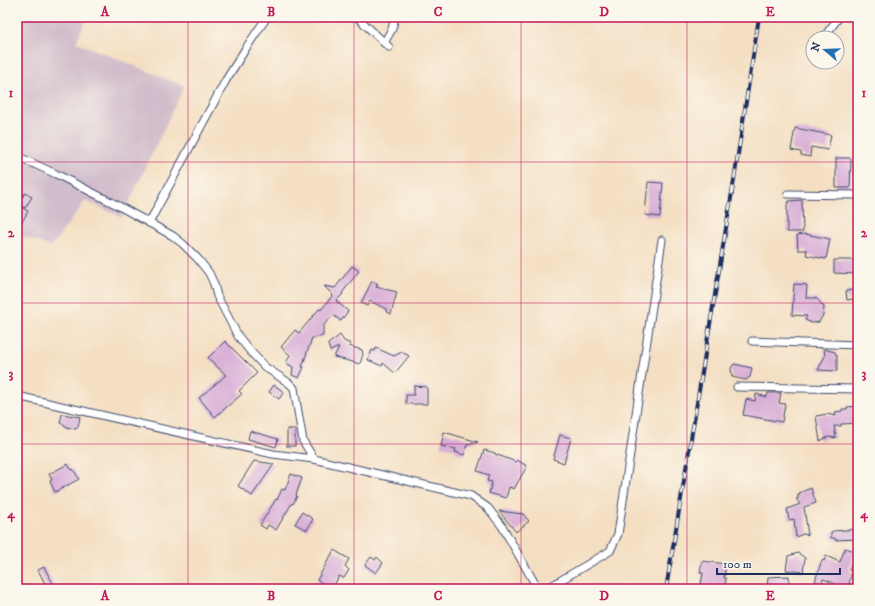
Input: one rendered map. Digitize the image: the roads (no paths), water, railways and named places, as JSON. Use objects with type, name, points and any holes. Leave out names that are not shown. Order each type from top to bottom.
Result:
[{"type":"street","points":[[149,223],[226,80],[267,17]]},
{"type":"street","points":[[357,17],[386,45],[396,17]]},
{"type":"street","points":[[829,30],[839,17]]},
{"type":"street","points":[[17,156],[173,236],[198,259],[209,273],[217,296],[238,336],[265,366],[294,388],[303,441],[314,459]]},
{"type":"street","points":[[788,194],[858,194]]},
{"type":"street","points":[[546,589],[610,551],[618,534],[662,240]]},
{"type":"street","points":[[752,341],[858,345]]},
{"type":"street","points":[[737,387],[858,389]]},
{"type":"street","points":[[17,396],[273,454],[314,459],[471,496],[488,508],[502,526],[538,589]]},
{"type":"street","points":[[856,589],[858,584]]},
{"type":"railway","points":[[666,589],[734,180],[759,17]]}]
